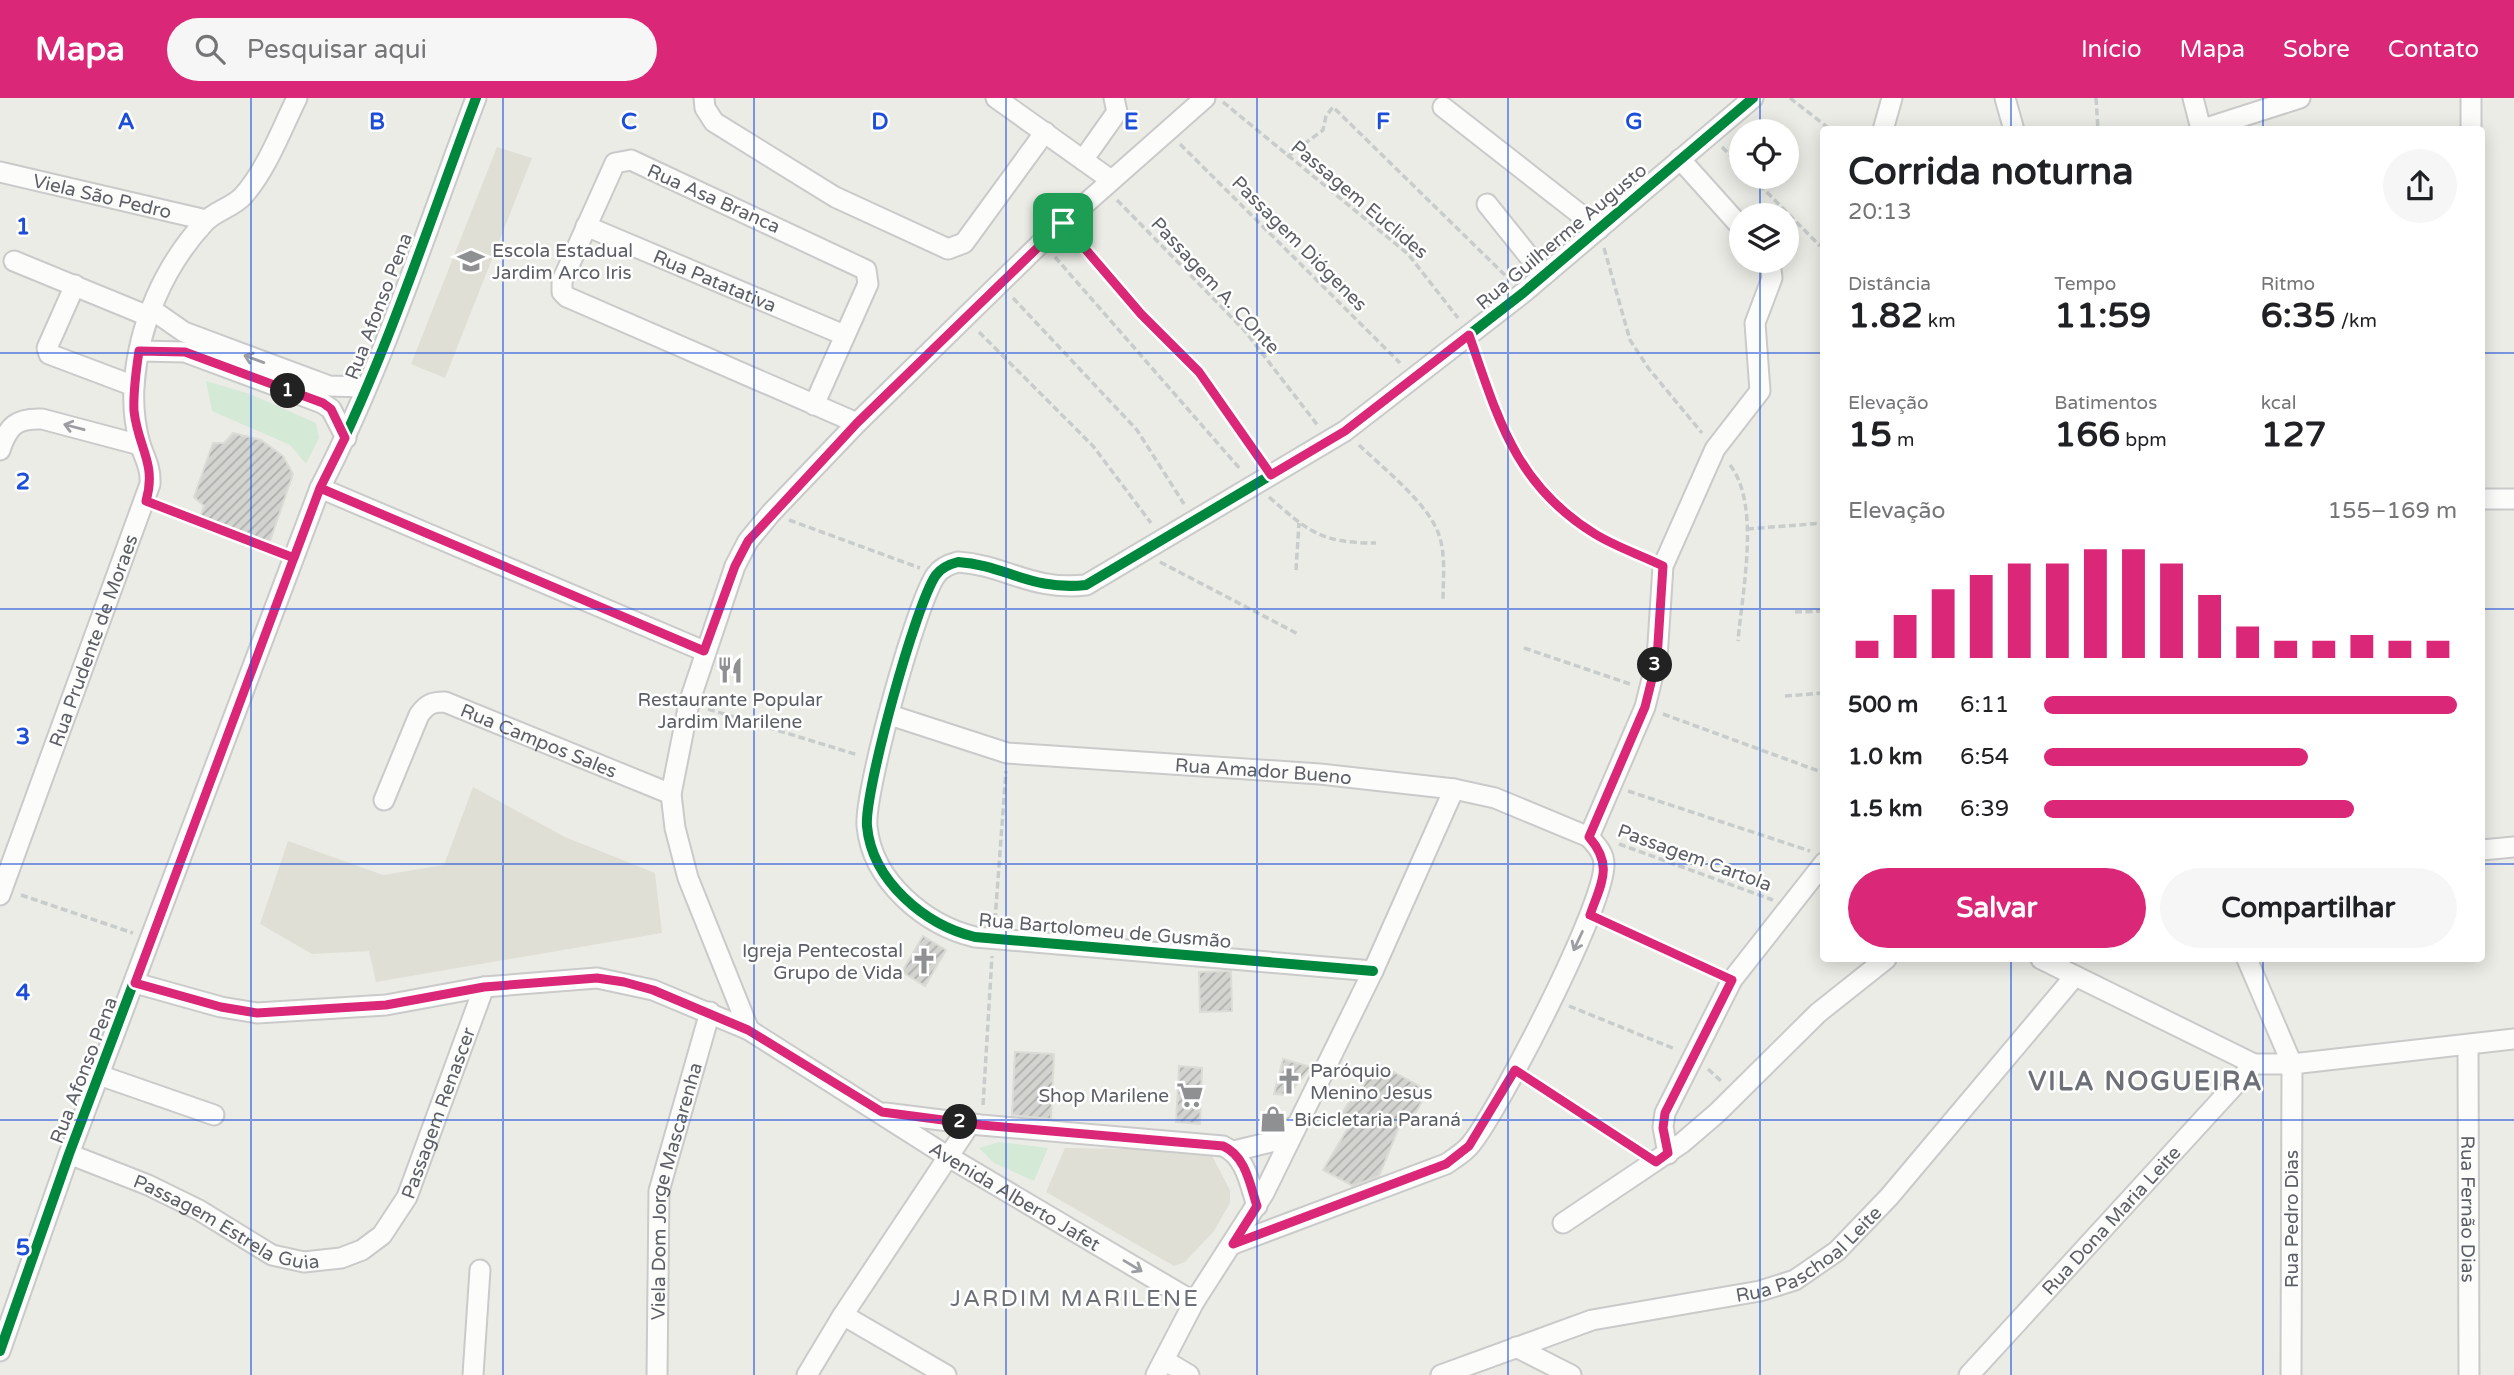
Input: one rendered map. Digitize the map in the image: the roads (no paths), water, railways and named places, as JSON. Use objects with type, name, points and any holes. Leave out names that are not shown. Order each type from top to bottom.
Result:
[{"type":"street","points":[[290,98],[296,98]]},
{"type":"street","name":"Rua Prudente de Moraes","points":[[1,890],[146,501],[151,470],[140,445],[134,386],[139,351],[150,312],[169,269],[206,220],[242,197],[257,178],[296,98]]},
{"type":"street","name":"Rua Afonso Pena","points":[[0,1352],[69,1154],[320,488],[366,387],[476,98]]},
{"type":"street","points":[[704,98],[705,108],[714,122],[835,197],[948,249],[964,243],[1045,132]]},
{"type":"street","points":[[996,98],[1083,160],[1107,183]]},
{"type":"street","points":[[1083,160],[1117,112],[1114,98]]},
{"type":"street","points":[[748,1030],[688,878],[675,828],[671,794],[689,703],[704,651],[735,566],[748,541],[771,513],[857,423],[1042,242],[1205,98]]},
{"type":"street","name":"Rua Guilherme Augusto","points":[[921,603],[936,574],[949,565],[965,562],[1035,584],[1062,588],[1086,585],[1337,436],[1523,293],[1753,98]]},
{"type":"street","points":[[1884,126],[1892,98]]},
{"type":"street","points":[[2005,98],[2013,126]]},
{"type":"street","points":[[2193,98],[2199,126]]},
{"type":"street","points":[[2471,98],[2471,126]]},
{"type":"street","points":[[2209,126],[2291,99]]},
{"type":"street","points":[[1443,107],[1599,229]]},
{"type":"street","points":[[1680,159],[1729,214]]},
{"type":"street","name":"Rua Asa Branca","points":[[814,405],[867,284],[866,270],[631,160],[622,160],[611,168],[562,281],[562,292],[567,297],[814,405],[857,423]]},
{"type":"street","name":"Viela São Pedro","points":[[0,172],[206,220]]},
{"type":"street","points":[[1487,204],[1544,275]]},
{"type":"street","name":"Rua Patatativa","points":[[586,226],[844,335]]},
{"type":"street","points":[[14,261],[150,312],[184,332],[329,386],[366,387]]},
{"type":"street","points":[[1233,1244],[1446,1164],[1469,1146],[1515,1070],[1590,915],[1603,877],[1603,856],[1590,835],[1613,786],[1647,699],[1661,626],[1663,566],[1715,449],[1760,391],[1761,367],[1755,323],[1772,278],[1771,273]]},
{"type":"street","points":[[75,285],[47,348],[49,354],[134,386]]},
{"type":"street","points":[[139,351],[185,352],[323,403],[331,409],[345,438]]},
{"type":"street","points":[[0,450],[7,431],[14,423],[26,418],[42,419],[140,445]]},
{"type":"street","points":[[320,488],[704,651]]},
{"type":"street","points":[[2485,499],[2514,499]]},
{"type":"street","name":"Rua Bartolomeu de Gusmão","points":[[921,603],[877,761],[867,825],[872,848],[885,874],[912,905],[933,922],[975,937],[1373,971]]},
{"type":"street","name":"Rua Campos Sales","points":[[384,800],[419,715],[425,706],[434,702],[445,702],[671,794]]},
{"type":"street","name":"Rua Amador Bueno","points":[[890,715],[1007,752],[1320,774],[1454,789],[1495,798],[1590,835]]},
{"type":"street","points":[[1189,1375],[1160,1367],[1194,1302],[1257,1206],[1373,971],[1454,789]]},
{"type":"street","points":[[2485,850],[2514,847]]},
{"type":"street","points":[[1662,1158],[1665,1113],[1732,980],[1789,906],[1817,857]]},
{"type":"street","points":[[1563,1223],[1662,1158],[1717,1113],[1818,1013],[1881,962]]},
{"type":"street","points":[[2046,962],[2254,1064],[2292,1063],[2514,1039]]},
{"type":"street","points":[[2248,962],[2292,1063]]},
{"type":"street","name":"Rua Paschoal Leite","points":[[1441,1375],[1592,1320],[1760,1291],[1795,1280],[1838,1251],[1888,1197],[2075,976]]},
{"type":"street","name":"Avenida Alberto Jafet","points":[[135,983],[221,1007],[257,1013],[386,1005],[484,987],[597,978],[653,990],[748,1030],[882,1112],[947,1156],[1194,1302]]},
{"type":"street","name":"Passagem Renascer","points":[[382,1235],[407,1197],[484,987]]},
{"type":"street","name":"Viela Dom Jorge Mascarenha","points":[[657,1375],[659,1191],[710,1012]]},
{"type":"street","name":"Rua Fernão Dias","points":[[2468,1045],[2469,1375]]},
{"type":"street","name":"Rua Pedro Dias","points":[[2291,1375],[2292,1063]]},
{"type":"street","name":"Rua Dona Maria Leite","points":[[1969,1375],[2254,1064]]},
{"type":"street","points":[[99,1075],[214,1115]]},
{"type":"street","points":[[882,1112],[970,1124],[1214,1144],[1234,1150],[1271,1142],[1298,1125]]},
{"type":"street","points":[[807,1375],[843,1315],[970,1124]]},
{"type":"street","points":[[1234,1150],[1247,1174],[1257,1206]]},
{"type":"street","name":"Passagem Estrela Guia","points":[[69,1154],[169,1195],[272,1255],[303,1262],[341,1258],[362,1250],[382,1235]]},
{"type":"street","points":[[474,1375],[480,1270]]},
{"type":"street","points":[[843,1315],[946,1375]]},
{"type":"street","points":[[1516,1347],[1571,1375]]},
{"type":"place","name":"Escola Estadual Jardim Arco Iris","points":[[471,261]]},
{"type":"place","name":"Restaurante Popular Jardim Marilene","points":[[730,670]]},
{"type":"place","name":"Igreja Pentecostal Grupo de Vida","points":[[924,961]]},
{"type":"place","name":"Paróquio Menino Jesus","points":[[1289,1081]]},
{"type":"place","name":"Shop Marilene","points":[[1190,1095]]},
{"type":"place","name":"Bicicletaria Paraná","points":[[1273,1119]]},
{"type":"district","name":"VILA NOGUEIRA","points":[[2146,1081]]},
{"type":"district","name":"JARDIM MARILENE","points":[[1075,1298]]}]
